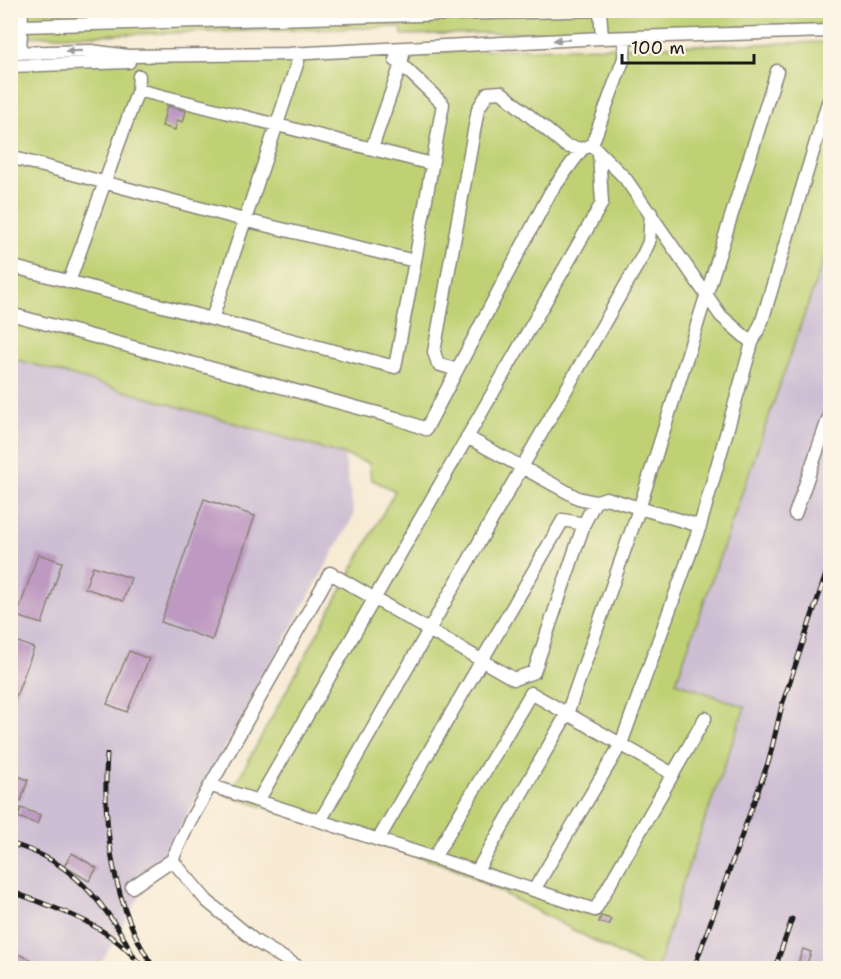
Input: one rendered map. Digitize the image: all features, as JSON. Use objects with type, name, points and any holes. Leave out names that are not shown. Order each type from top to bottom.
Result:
[{"type":"street","points":[[22,10],[22,26],[15,53],[91,51],[128,56],[404,51],[602,38],[831,32]]},
{"type":"street","points":[[22,26],[600,10],[602,38]]},
{"type":"street","points":[[10,314],[396,418],[426,429],[550,193],[591,149],[624,58],[625,38]]},
{"type":"street","points":[[372,148],[404,51]]},
{"type":"street","points":[[10,66],[298,61],[390,57],[401,64],[443,104],[396,367],[10,266]]},
{"type":"street","points":[[212,319],[298,61]]},
{"type":"street","points":[[477,872],[567,714],[639,509],[777,71]]},
{"type":"street","points":[[69,282],[138,90],[139,76]]},
{"type":"street","points":[[138,90],[278,123],[432,164]]},
{"type":"street","points":[[457,370],[438,364],[434,352],[478,109],[488,93],[501,92],[566,146],[591,149],[625,178],[721,316],[752,343]]},
{"type":"street","points":[[534,890],[621,744],[700,526],[752,343],[762,321],[828,102]]},
{"type":"street","points":[[258,801],[602,203],[591,149]]},
{"type":"street","points":[[10,157],[244,220],[415,261]]},
{"type":"street","points":[[320,821],[644,255],[649,242],[651,213]]},
{"type":"street","points":[[795,514],[831,414]]},
{"type":"street","points":[[467,437],[578,498],[595,502],[606,498],[700,526]]},
{"type":"street","points":[[132,887],[172,860],[188,825],[330,573],[514,679],[534,672],[584,524],[595,502]]},
{"type":"street","points":[[378,840],[563,520],[584,524]]},
{"type":"street","points":[[435,858],[531,693],[673,774]]},
{"type":"street","points":[[212,786],[596,910],[705,718]]},
{"type":"street","points":[[172,860],[207,901],[255,941],[300,969]]},
{"type":"shaded area","points":[[830,241],[830,968],[658,968],[684,879],[745,708],[676,683]]},
{"type":"shaded area","points":[[10,358],[344,455],[354,515],[204,786],[98,968],[11,968]]},
{"type":"green space","points":[[830,10],[830,25],[402,35],[401,27],[14,37],[13,11]]},
{"type":"green space","points":[[830,42],[830,241],[676,682],[745,707],[684,879],[658,968],[646,968],[455,868],[229,796],[395,491],[371,479],[369,463],[11,358],[10,61]]},
{"type":"building","points":[[167,106],[186,111],[183,122],[177,120],[175,130],[162,126]]},
{"type":"building","points":[[204,499],[255,516],[212,640],[161,622]]},
{"type":"building","points":[[38,554],[62,562],[42,624],[17,616]]},
{"type":"building","points":[[93,566],[131,578],[123,601],[85,588]]},
{"type":"building","points":[[10,639],[34,648],[11,710],[10,709]]},
{"type":"building","points":[[129,651],[149,659],[127,712],[107,704]]},
{"type":"building","points":[[12,774],[28,780],[21,801],[10,797]]},
{"type":"building","points":[[21,808],[40,815],[37,824],[18,817]]},
{"type":"building","points":[[72,853],[97,868],[89,881],[64,866]]},
{"type":"building","points":[[601,916],[611,919],[609,925],[599,922]]},
{"type":"building","points":[[803,949],[811,952],[805,969],[796,969]]},
{"type":"building","points":[[10,951],[30,959],[29,963],[41,969],[20,969],[10,965]]},
{"type":"railway","points":[[694,968],[769,760],[782,705],[830,562]]},
{"type":"railway","points":[[107,755],[106,810],[113,866],[129,919],[154,968]]},
{"type":"railway","points":[[10,843],[41,855],[73,875],[108,914],[134,957]]},
{"type":"railway","points":[[10,891],[65,912],[100,929],[130,953],[143,968]]},
{"type":"railway","points":[[775,968],[792,919]]}]
